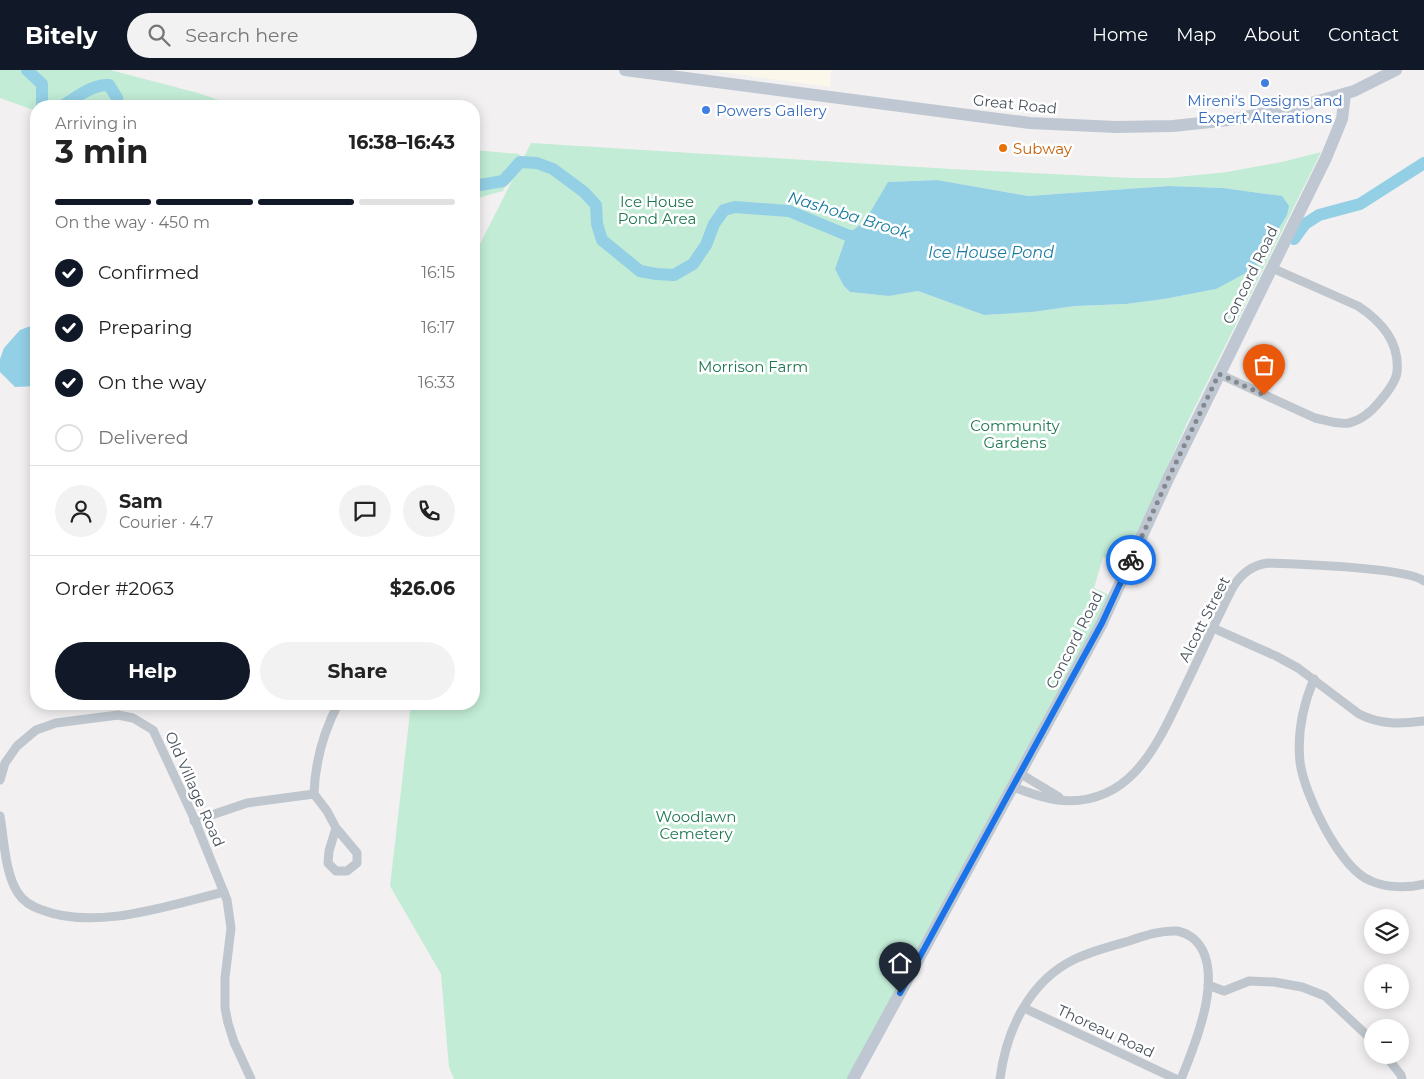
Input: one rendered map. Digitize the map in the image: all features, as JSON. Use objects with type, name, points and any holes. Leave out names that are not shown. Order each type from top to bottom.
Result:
[{"type":"street","name":"Great Road","points":[[625,70],[1030,123],[1081,127],[1159,126],[1229,120],[1293,108],[1345,94],[1396,70]]},
{"type":"street","name":"Concord Road","points":[[855,1077],[1102,623],[1168,479],[1332,144],[1342,119],[1345,94]]},
{"type":"street","points":[[1219,374],[1315,418],[1329,422],[1348,423],[1362,418],[1374,409],[1387,392],[1397,373],[1396,350],[1387,331],[1372,314],[1272,268]]},
{"type":"street","name":"Alcott Street","points":[[1014,787],[1040,797],[1068,800],[1088,799],[1109,792],[1140,769],[1166,727],[1236,581],[1250,568],[1263,564],[1385,571],[1412,575],[1424,581]]},
{"type":"street","points":[[1213,628],[1298,668],[1359,714],[1370,719],[1397,724],[1424,721]]},
{"type":"street","points":[[1314,679],[1306,700],[1300,728],[1300,762],[1318,816],[1349,862],[1360,874],[1370,881],[1412,887],[1424,884]]},
{"type":"street","points":[[335,710],[320,744],[314,794],[327,811],[336,828],[357,853],[357,863],[347,871],[336,871],[328,863],[329,851],[336,828]]},
{"type":"street","name":"Old Village Road","points":[[0,780],[5,763],[17,746],[36,730],[56,723],[118,714],[134,718],[153,730],[173,770],[227,900],[230,928],[225,978],[225,1008],[234,1042],[251,1079]]},
{"type":"street","points":[[1021,774],[1050,792],[1068,800]]},
{"type":"street","points":[[194,821],[247,803],[314,794]]},
{"type":"street","points":[[0,816],[9,875],[18,894],[32,906],[53,914],[69,918],[102,918],[130,914],[224,892]]},
{"type":"street","points":[[1000,1079],[1003,1056],[1019,1015],[1037,989],[1050,976],[1076,958],[1143,936],[1178,931],[1189,935],[1198,943],[1207,964],[1208,985],[1204,1011],[1193,1050],[1181,1079]]},
{"type":"street","points":[[1208,985],[1224,991],[1249,982],[1274,982],[1302,987],[1325,996],[1364,1033]]},
{"type":"street","name":"Thoreau Road","points":[[1024,1008],[1176,1079]]},
{"type":"street","points":[[1392,1064],[1402,1079]]},
{"type":"shaded area","points":[[706,70],[831,70],[830,87]]},
{"type":"green space","points":[[0,70],[110,70],[219,100],[30,100],[30,109],[0,98]]},
{"type":"green space","points":[[531,143],[1131,178],[1168,178],[1227,172],[1282,162],[1321,152],[1188,421],[1123,565],[1103,557],[1094,588],[1109,595],[1087,639],[847,1079],[454,1079],[449,1067],[441,974],[390,886],[410,710],[480,710],[480,244]],"holes":[[[937,180],[1028,196],[1169,186],[1223,188],[1281,196],[1287,215],[1273,239],[1216,289],[1164,299],[1126,304],[1075,306],[1032,312],[984,315],[918,291],[889,296],[850,292],[844,286],[847,235],[865,221],[889,182]]]},
{"type":"green space","points":[[480,151],[520,154],[503,191],[480,197]]},
{"type":"water","name":"Ice House Pond","points":[[937,180],[1028,196],[1169,186],[1223,188],[1282,196],[1289,206],[1287,215],[1255,268],[1216,289],[1126,304],[1075,306],[1032,312],[984,315],[918,291],[889,296],[850,292],[844,286],[835,269],[847,235],[865,221],[888,182]]},
{"type":"water","points":[[30,326],[30,386],[15,387],[0,372],[0,359],[4,348],[20,330]]},
{"type":"waterway","name":"Nashoba Brook","points":[[27,70],[42,84],[42,100]]},
{"type":"waterway","name":"Nashoba Brook","points":[[72,100],[90,89],[103,85],[109,85],[117,100]]},
{"type":"waterway","name":"Nashoba Brook","points":[[480,185],[503,181],[520,162],[537,163],[553,169],[584,192],[596,205],[597,224],[602,240],[640,271],[656,274],[674,275],[693,264],[706,245],[714,224],[724,210],[735,207],[789,211],[847,235],[862,239]]},
{"type":"waterway","name":"Nashoba Brook","points":[[1294,239],[1305,224],[1319,215],[1360,204],[1424,163]]},
{"type":"way so far","points":[[1131,560],[1219,374],[1264,395]]},
{"type":"place","name":"Mireni's Designs and Expert Alterations","points":[[1265,83]]},
{"type":"place","name":"Powers Gallery","points":[[706,110]]},
{"type":"place","name":"Subway","points":[[1003,148]]},
{"type":"route","points":[[900,993],[1102,623],[1131,560]]},
{"type":"park label","name":"Ice House Pond Area","points":[[657,210]]},
{"type":"park label","name":"Morrison Farm","points":[[753,366]]},
{"type":"park label","name":"Community Gardens","points":[[1015,434]]},
{"type":"park label","name":"Woodlawn Cemetery","points":[[696,824]]}]
